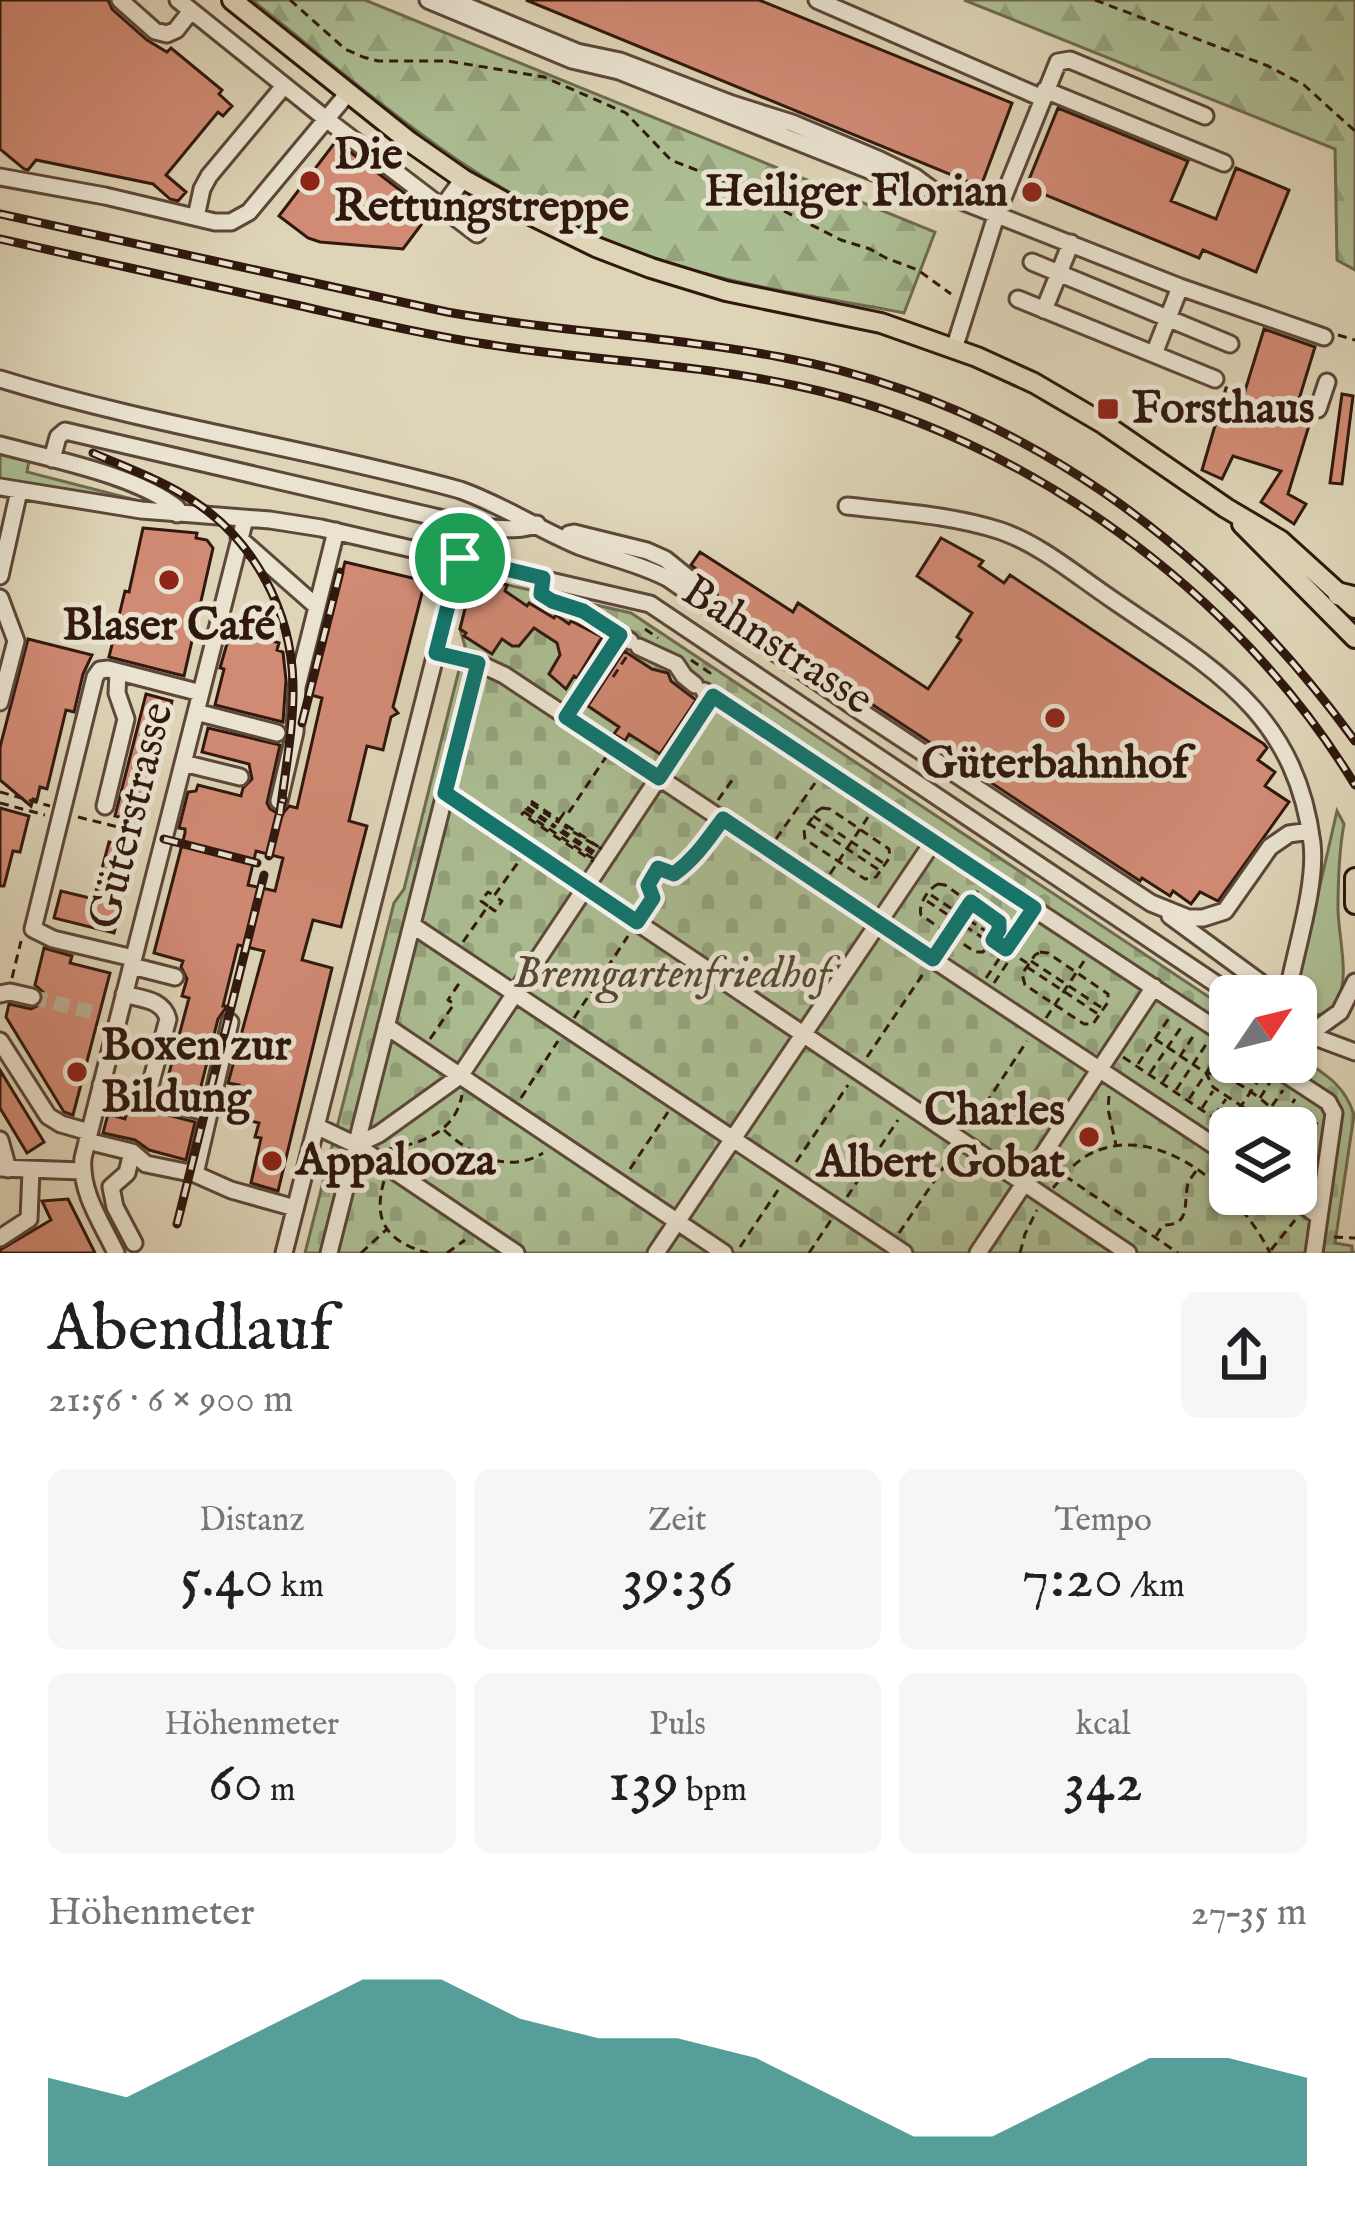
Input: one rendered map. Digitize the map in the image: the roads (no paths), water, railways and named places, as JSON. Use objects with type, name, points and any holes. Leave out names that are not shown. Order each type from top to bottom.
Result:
[{"type":"main road","points":[[232,0],[410,142],[463,178],[559,230],[651,268],[726,291],[881,323],[1034,383],[1280,540],[1350,600]]},
{"type":"main road","points":[[1226,508],[1355,638]]},
{"type":"main road","points":[[1355,878],[1355,904]]},
{"type":"street","points":[[120,0],[155,31],[167,34],[176,30],[185,5],[477,234]]},
{"type":"street","points":[[428,0],[572,60],[619,71],[1180,287],[1324,337]]},
{"type":"street","points":[[452,0],[577,52],[620,61],[792,123],[915,177],[931,189]]},
{"type":"street","points":[[817,0],[1224,163]]},
{"type":"street","points":[[954,349],[997,213],[1056,64],[1066,59],[1205,116]]},
{"type":"street","points":[[196,217],[209,176],[284,86]]},
{"type":"street","points":[[0,177],[224,223],[243,217],[348,93]]},
{"type":"street","points":[[442,208],[463,178]]},
{"type":"street","points":[[1044,310],[1071,243]]},
{"type":"street","points":[[1032,262],[1230,344]]},
{"type":"street","points":[[1154,354],[1180,287]]},
{"type":"street","points":[[1018,299],[1215,379]]},
{"type":"street","points":[[0,379],[425,481],[492,501],[566,540],[649,568],[1164,910],[1250,975]]},
{"type":"street","points":[[1318,409],[1327,382]]},
{"type":"street","points":[[52,459],[65,430],[478,527],[537,524]]},
{"type":"street","points":[[0,445],[129,483],[169,501],[178,514]]},
{"type":"street","name":"Bahnstrasse","points":[[0,488],[141,511],[245,518],[336,531],[650,604],[1209,979]]},
{"type":"street","points":[[0,576],[19,491]]},
{"type":"street","points":[[848,506],[958,520],[1016,537],[1205,663],[1243,694],[1282,746],[1301,790],[1310,831],[1312,873],[1291,975]]},
{"type":"street","name":"Güterstrasse","points":[[82,1172],[245,518]]},
{"type":"street","points":[[279,801],[296,732],[297,687],[336,531]]},
{"type":"street","points":[[239,538],[316,606]]},
{"type":"street","points":[[284,1253],[460,558]]},
{"type":"street","points":[[543,578],[541,594],[583,611],[671,661],[686,678],[1154,987],[1209,1031]]},
{"type":"street","points":[[0,598],[16,641],[0,702]]},
{"type":"street","points":[[714,646],[731,622]]},
{"type":"street","points":[[566,717],[631,642]]},
{"type":"street","points":[[436,653],[504,675],[1039,1029],[1108,1083],[1209,1143]]},
{"type":"street","points":[[329,1253],[478,663]]},
{"type":"street","points":[[175,977],[32,929],[95,677],[103,670],[118,672],[201,693]]},
{"type":"street","points":[[104,806],[126,719],[117,693],[118,672]]},
{"type":"street","points":[[356,1145],[460,1076],[659,778],[704,690]]},
{"type":"street","points":[[196,712],[277,733]]},
{"type":"street","points":[[870,750],[885,728]]},
{"type":"street","points":[[183,763],[240,777]]},
{"type":"street","points":[[445,793],[1128,1253]]},
{"type":"street","points":[[1164,910],[1189,918],[1226,911],[1270,847],[1288,835],[1310,831]]},
{"type":"street","points":[[656,1253],[933,842]]},
{"type":"street","points":[[1076,889],[1093,864]]},
{"type":"street","points":[[412,925],[904,1253]]},
{"type":"street","points":[[1317,1025],[1340,1012],[1355,982]]},
{"type":"street","points":[[978,1253],[1024,1183],[1108,1083],[1154,987]]},
{"type":"street","points":[[0,994],[32,997]]},
{"type":"street","points":[[124,994],[158,1004],[168,1019],[148,1097]]},
{"type":"street","points":[[100,1014],[118,1019]]},
{"type":"street","points":[[195,1174],[230,1022]]},
{"type":"street","points":[[386,1026],[724,1253]]},
{"type":"street","points":[[1317,1038],[1355,1052]]},
{"type":"street","points":[[0,1041],[48,1116],[62,1124],[132,1152],[146,1164],[195,1174],[295,1208]]},
{"type":"street","points":[[1291,1083],[1328,1102],[1334,1120],[1315,1217],[1314,1253]]},
{"type":"street","points":[[101,1085],[209,1113]]},
{"type":"street","points":[[316,1126],[356,1145],[516,1253]]},
{"type":"street","points":[[0,1140],[4,1168],[82,1172],[116,1253]]},
{"type":"street","points":[[132,1152],[128,1173],[112,1187],[115,1207],[134,1244]]},
{"type":"street","points":[[0,1238],[29,1220],[31,1171]]},
{"type":"tunnel","points":[[32,997],[99,1014]]},
{"type":"railway","points":[[0,214],[447,312],[780,357],[868,378],[951,408],[1030,447],[1104,493],[1174,546],[1239,605],[1355,741]]},
{"type":"railway","points":[[0,239],[455,339],[802,387],[884,410],[965,442],[1043,483],[1117,532],[1187,587],[1250,648],[1307,714],[1355,785]]},
{"type":"railway","points":[[93,453],[195,502],[235,537],[266,581],[285,630],[293,683],[280,814]]},
{"type":"railway","points":[[302,723],[340,572]]},
{"type":"railway","points":[[269,856],[283,799]]},
{"type":"railway","points":[[164,839],[257,863]]},
{"type":"railway","points":[[177,1224],[264,875]]},
{"type":"place","name":"Die Rettungstreppe","points":[[310,181]]},
{"type":"place","name":"Heiliger Florian","points":[[1032,192]]},
{"type":"place","name":"Forsthaus","points":[[1108,409]]},
{"type":"place","name":"Blaser Café","points":[[169,580]]},
{"type":"place","name":"Güterbahnhof","points":[[1055,718]]},
{"type":"place","name":"Boxen zur Bildung","points":[[77,1072]]},
{"type":"place","name":"Charles Albert Gobat","points":[[1089,1137]]},
{"type":"place","name":"Appalooza","points":[[272,1161]]},
{"type":"park label","name":"Bremgartenfriedhof","points":[[672,974]]}]
